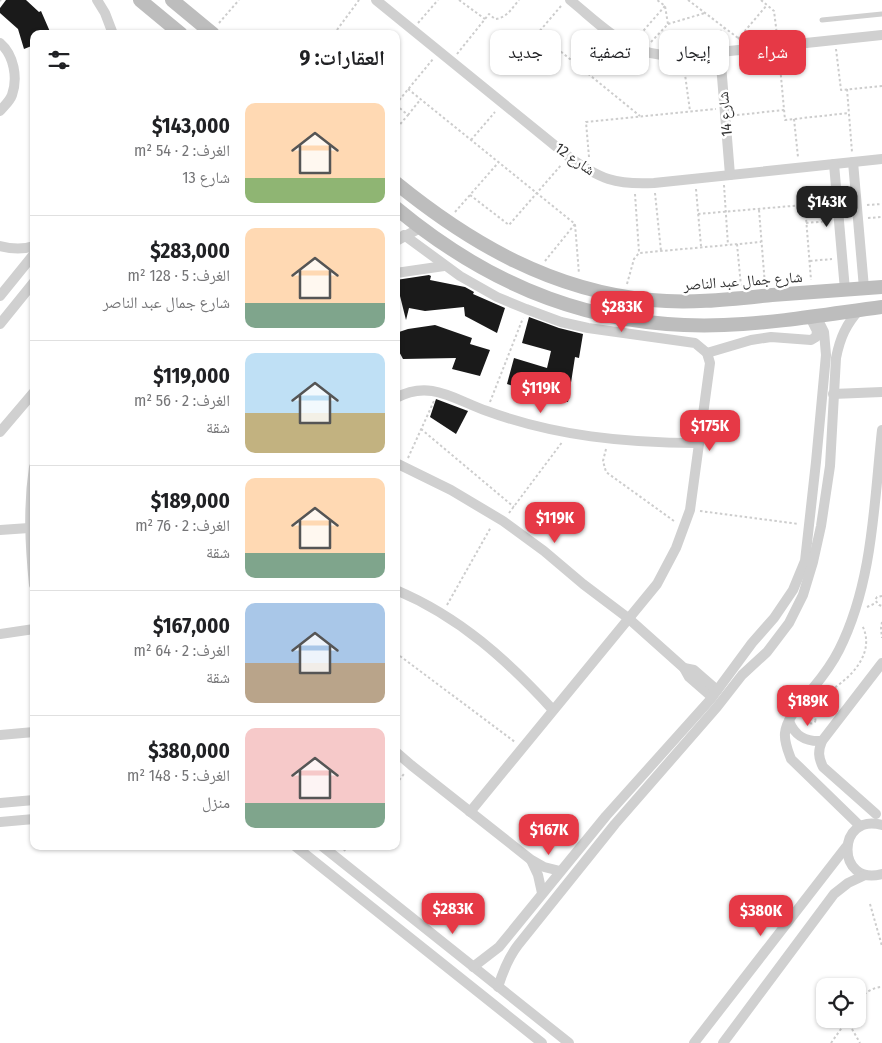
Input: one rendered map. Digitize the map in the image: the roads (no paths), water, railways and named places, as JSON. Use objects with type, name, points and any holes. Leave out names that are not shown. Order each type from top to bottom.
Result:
[{"type":"main road","points":[[140,0],[176,30]]},
{"type":"main road","points":[[172,0],[209,30]]},
{"type":"main road","name":"شارع جمال عبد الناصر","points":[[400,186],[421,203],[494,252],[546,276],[580,287],[615,295],[651,300],[688,302],[882,287]]},
{"type":"main road","points":[[400,211],[456,253],[502,280],[558,302],[590,312],[624,319],[657,324],[725,325],[813,317],[882,306]]},
{"type":"street","points":[[97,0],[105,13],[111,30]]},
{"type":"street","name":"شارع 12","points":[[376,0],[569,157],[590,172],[604,178],[634,184],[654,183],[882,159]]},
{"type":"street","points":[[568,0],[621,41],[635,49],[659,56]]},
{"type":"street","points":[[729,51],[882,35]]},
{"type":"street","points":[[0,43],[12,61],[15,78],[12,96],[0,111]]},
{"type":"street","name":"شارع 14","points":[[722,75],[727,175]]},
{"type":"street","points":[[853,162],[864,288]]},
{"type":"street","points":[[834,164],[845,290]]},
{"type":"street","points":[[400,238],[420,228]]},
{"type":"street","points":[[400,238],[478,287],[526,309],[561,322],[588,328],[695,343],[707,354],[710,369],[690,510],[674,554],[657,584],[470,812]]},
{"type":"street","points":[[0,246],[11,249],[30,247]]},
{"type":"street","points":[[0,296],[30,259]]},
{"type":"street","points":[[400,272],[444,266]]},
{"type":"street","points":[[0,324],[30,287]]},
{"type":"street","points":[[498,987],[506,963],[518,945],[720,691],[752,643],[774,618],[793,590],[805,561],[816,462],[831,356],[850,319],[860,310]]},
{"type":"street","points":[[707,354],[751,340],[771,337],[812,340],[816,337],[817,331],[813,317]]},
{"type":"street","points":[[473,967],[499,948],[606,816],[720,691],[742,675],[767,652],[789,623],[803,594],[813,562],[830,466],[834,394],[831,356],[824,332],[813,317]]},
{"type":"street","points":[[400,396],[411,392],[425,390],[438,391],[486,411],[569,434],[655,443],[698,443]]},
{"type":"street","points":[[834,394],[882,392]]},
{"type":"street","points":[[0,432],[30,397]]},
{"type":"street","points":[[862,826],[791,759],[786,746],[785,733],[789,721],[826,672],[856,612],[866,568],[882,430]]},
{"type":"street","points":[[816,462],[830,466]]},
{"type":"street","points":[[400,465],[451,490],[500,519],[544,551],[628,618],[684,668],[694,670],[720,691]]},
{"type":"street","points":[[30,491],[30,539]]},
{"type":"street","points":[[0,530],[29,528]]},
{"type":"street","points":[[400,592],[442,614],[483,642],[520,674],[554,710]]},
{"type":"street","points":[[0,634],[30,630]]},
{"type":"street","points":[[694,1043],[846,847],[853,832],[879,811],[845,787],[823,767],[818,749],[822,741],[882,663]]},
{"type":"street","points":[[789,721],[797,735],[805,740],[813,742],[822,741]]},
{"type":"street","points":[[0,735],[30,732]]},
{"type":"street","points":[[400,755],[530,859],[544,867],[560,871]]},
{"type":"street","points":[[834,801],[845,787]]},
{"type":"street","points":[[0,803],[30,800]]},
{"type":"street","points":[[0,822],[30,818]]},
{"type":"street","points":[[862,826],[875,823],[882,825]]},
{"type":"street","points":[[846,847],[848,859],[855,869],[865,875]]},
{"type":"street","points":[[300,850],[542,1043]]},
{"type":"street","points":[[327,850],[569,1043]]},
{"type":"street","points":[[530,859],[538,875],[542,893]]},
{"type":"street","points":[[723,1043],[834,894],[848,883],[865,875],[882,875]]},
{"type":"street","points":[[508,936],[518,945]]},
{"type":"lane","points":[[822,20],[882,14]]}]
